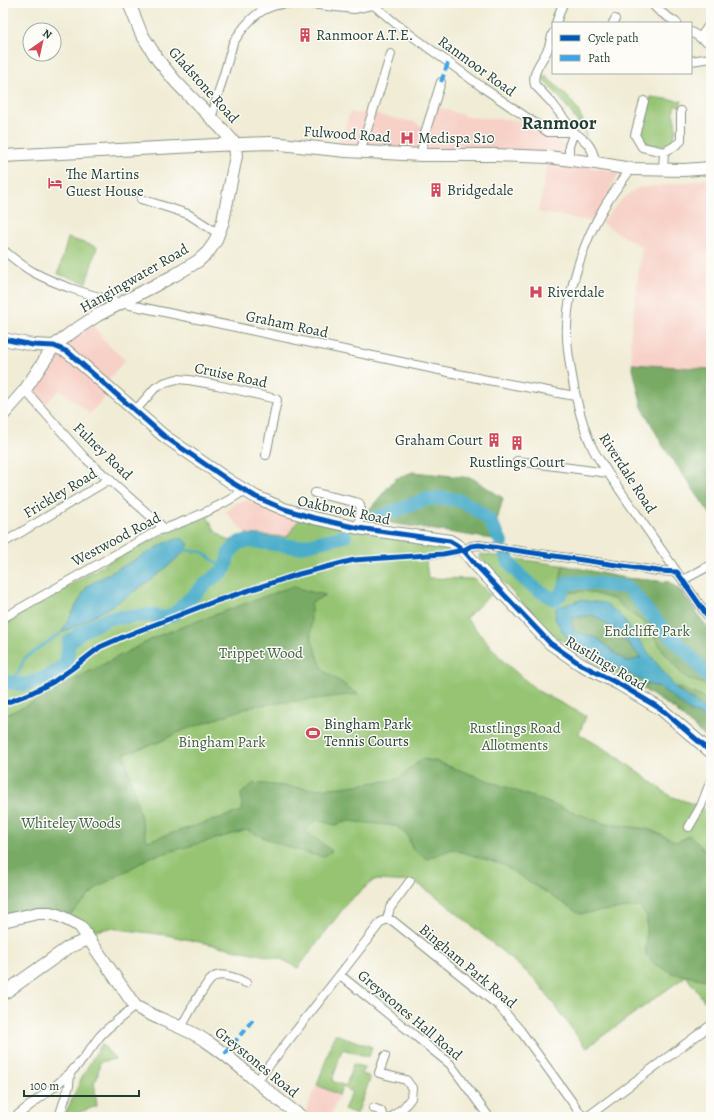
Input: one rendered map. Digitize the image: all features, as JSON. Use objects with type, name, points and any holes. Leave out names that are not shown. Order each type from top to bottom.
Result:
[{"type":"street","name":"Gladstone Road","points":[[129,3],[141,33],[158,60],[176,82],[235,144]]},
{"type":"street","points":[[212,119],[233,43],[246,23],[264,10],[276,5],[293,3]]},
{"type":"street","points":[[301,3],[354,9],[374,4]]},
{"type":"street","points":[[559,22],[563,3]]},
{"type":"street","points":[[651,3],[659,11],[676,22]]},
{"type":"street","name":"Ranmoor Road","points":[[374,4],[400,27],[482,87],[548,132],[574,132]]},
{"type":"street","points":[[700,38],[711,22]]},
{"type":"street","points":[[692,33],[711,44]]},
{"type":"street","points":[[552,36],[548,48],[534,75],[535,85],[552,103],[574,132],[587,142],[592,149],[596,163]]},
{"type":"street","points":[[360,152],[391,54]]},
{"type":"street","points":[[692,62],[711,58]]},
{"type":"street","points":[[421,155],[424,136],[441,82]]},
{"type":"street","points":[[644,101],[635,135],[642,147],[664,152],[681,141],[681,111]]},
{"type":"street","points":[[569,159],[570,146],[574,132]]},
{"type":"street","name":"Fulwood Road","points":[[3,156],[271,143],[360,152],[421,155],[496,155],[569,159],[631,169],[684,170],[711,168]]},
{"type":"street","name":"Hangingwater Road","points":[[3,415],[25,390],[54,346],[98,315],[176,275],[198,261],[208,252],[223,221],[236,156],[235,144]]},
{"type":"street","points":[[664,152],[664,170]]},
{"type":"street","name":"Riverdale Road","points":[[631,169],[603,209],[591,232],[573,282],[566,326],[568,355],[575,396],[592,448],[711,621]]},
{"type":"street","points":[[141,198],[188,214],[218,234]]},
{"type":"street","name":"Graham Road","points":[[3,250],[33,272],[55,283],[79,292],[121,303],[482,379],[575,396]]},
{"type":"street","points":[[3,339],[33,345],[54,346]]},
{"type":"street","name":"Oakbrook Road","points":[[54,346],[68,352],[170,440],[256,497],[284,509],[314,518],[358,528],[450,541],[464,550]]},
{"type":"street","name":"Cruise Road","points":[[135,411],[155,388],[166,382],[177,379],[217,385],[276,399],[266,455]]},
{"type":"street","name":"Fulney Road","points":[[25,390],[84,456],[165,529]]},
{"type":"street","points":[[518,461],[608,473]]},
{"type":"street","name":"Frickley Road","points":[[3,543],[110,479]]},
{"type":"street","name":"Westwood Road","points":[[3,618],[156,531],[165,529],[215,508],[233,499],[245,490]]},
{"type":"street","points":[[315,493],[359,503],[361,509],[358,528]]},
{"type":"street","points":[[464,550],[471,546],[479,545],[658,571],[677,572]]},
{"type":"street","name":"Rustlings Road","points":[[464,550],[475,564],[550,643],[580,664],[619,684],[661,710],[711,752]]},
{"type":"street","points":[[684,580],[711,565]]},
{"type":"street","points":[[689,827],[701,806],[711,780]]},
{"type":"street","points":[[256,1082],[382,922],[387,919],[390,908],[410,881]]},
{"type":"street","name":"Greystones Road","points":[[3,921],[38,913],[50,913],[60,916],[80,926],[135,1006],[147,1014],[181,1027],[206,1040],[225,1054],[282,1103],[302,1117]]},
{"type":"street","name":"Bingham Park Road","points":[[387,919],[393,921],[499,1006],[520,1030],[583,1117]]},
{"type":"street","points":[[3,994],[64,950],[89,939]]},
{"type":"street","name":"Greystones Hall Road","points":[[340,975],[450,1064],[489,1117]]},
{"type":"street","points":[[181,1027],[208,982],[212,978],[217,976],[227,976],[239,979],[246,983]]},
{"type":"street","points":[[16,1117],[70,1073],[84,1059],[100,1036],[135,1006]]},
{"type":"street","points":[[587,1117],[711,1025]]},
{"type":"street","points":[[385,1056],[379,1073],[406,1080],[412,1088],[411,1098],[404,1108],[392,1117]]},
{"type":"street","points":[[59,1117],[69,1086],[70,1073]]},
{"type":"street","points":[[373,1108],[380,1111],[383,1117]]},
{"type":"shaded area","points":[[433,105],[468,117],[520,120],[565,146],[564,154],[426,153],[339,143],[350,112],[359,114],[374,113],[414,122],[424,128]]},
{"type":"shaded area","points":[[548,161],[619,172],[594,222],[538,212]]},
{"type":"shaded area","points":[[711,179],[711,369],[632,364],[630,341],[642,247],[601,223],[621,200],[637,188]]},
{"type":"shaded area","points":[[93,325],[106,343],[125,360],[103,386],[109,391],[90,414],[60,389],[45,405],[30,386],[56,352]]},
{"type":"shaded area","points":[[247,500],[282,514],[300,518],[287,537],[246,534],[226,512],[236,502]]},
{"type":"shaded area","points":[[317,1085],[339,1095],[330,1117],[303,1117]]},
{"type":"green space","points":[[543,74],[565,94],[577,109],[585,126],[586,136],[567,107],[556,93],[543,81]]},
{"type":"green space","points":[[651,97],[682,101],[681,107],[675,105],[674,108],[676,127],[675,134],[668,143],[662,146],[649,145],[638,137],[640,126],[645,121],[646,110]]},
{"type":"green space","points":[[68,238],[97,247],[86,283],[58,274]]},
{"type":"green space","points":[[632,364],[710,369],[707,387],[708,431],[711,435],[711,515],[663,446],[642,407]]},
{"type":"green space","points":[[413,472],[472,478],[503,498],[496,524],[505,541],[365,519],[369,510],[395,479]]},
{"type":"green space","name":"Bingham Park","points":[[206,514],[216,532],[229,541],[246,534],[287,537],[300,518],[450,543],[464,553],[426,561],[428,578],[475,579],[490,595],[466,618],[504,662],[538,691],[586,716],[579,734],[615,755],[670,796],[702,807],[711,819],[711,1010],[686,976],[586,1048],[536,980],[440,899],[415,882],[374,880],[349,901],[298,968],[281,959],[166,935],[110,928],[90,932],[70,915],[3,915],[3,625],[110,561]]},
{"type":"green space","name":"Endcliffe Park","points":[[480,554],[560,565],[624,578],[669,582],[681,591],[711,633],[711,742],[674,709],[629,680],[586,658],[549,632],[479,556]]},
{"type":"green space","points":[[563,565],[624,578],[669,582],[681,591],[711,633],[711,691],[704,684],[685,678],[664,652],[645,623],[624,609],[616,600],[585,591],[566,593],[559,586]]},
{"type":"green space","points":[[293,586],[325,595],[311,603],[311,638],[323,670],[358,694],[253,706],[184,730],[159,742],[124,754],[147,841],[242,811],[241,794],[254,783],[312,789],[342,787],[398,779],[422,759],[435,761],[606,824],[648,829],[677,842],[690,835],[711,857],[711,981],[672,973],[655,964],[646,955],[647,916],[639,907],[580,914],[503,865],[452,849],[427,859],[412,849],[408,836],[396,826],[349,821],[335,825],[317,820],[304,831],[332,851],[323,857],[285,846],[247,830],[151,857],[98,887],[70,915],[30,910],[3,915],[3,716],[34,702],[160,635]]},
{"type":"green space","points":[[593,615],[618,632],[641,658],[627,662],[597,638],[573,631],[572,618]]},
{"type":"green space","points":[[645,683],[661,688],[690,711],[704,718],[710,715],[699,705],[680,692],[676,687],[700,696],[711,703],[711,742],[674,709],[646,691]]},
{"type":"green space","points":[[335,1034],[372,1047],[369,1057],[342,1049],[332,1081],[346,1086],[353,1064],[364,1067],[362,1074],[368,1076],[370,1079],[357,1114],[344,1109],[352,1092],[343,1087],[339,1095],[317,1085]]},
{"type":"green space","points":[[102,1044],[115,1059],[100,1062],[97,1079],[94,1081],[97,1106],[80,1112],[78,1117],[65,1115],[77,1087]]},
{"type":"water","points":[[181,538],[189,544],[177,558],[156,576],[117,603],[61,633],[87,586],[167,542]]},
{"type":"water","points":[[580,600],[604,603],[619,614],[678,691],[699,705],[710,715],[704,718],[690,711],[661,688],[645,683],[568,640],[555,619],[556,608]],"holes":[[[593,615],[619,632],[641,658],[626,662],[597,638],[573,631],[572,618]]]},
{"type":"waterway","points":[[371,520],[426,499],[442,498],[459,500],[474,508],[488,519],[501,542]]},
{"type":"waterway","points":[[3,683],[9,682],[22,684],[34,682],[49,676],[66,665],[69,642],[81,632],[109,618],[152,615],[164,618],[174,614],[204,585],[225,569],[229,553],[240,542],[250,541],[298,547],[345,536]]},
{"type":"waterway","points":[[185,550],[202,552],[225,569]]},
{"type":"waterway","points":[[506,555],[514,569],[526,581],[554,599],[560,595],[567,583],[581,582],[626,587],[711,680]]},
{"type":"waterway","points":[[554,599],[563,608]]},
{"type":"waterway","points":[[13,682],[25,658],[61,633]]},
{"type":"waterway","points":[[704,710],[706,711],[710,709]]},
{"type":"marked path","points":[[441,82],[448,63]]},
{"type":"marked path","points":[[225,1054],[255,1017]]},
{"type":"cycle path","points":[[3,339],[33,345],[54,346],[68,352],[164,436],[231,482],[256,497],[284,509],[314,518],[358,528],[450,541],[454,543],[464,551],[550,643],[580,664],[619,684],[661,709],[711,752]]},
{"type":"cycle path","points":[[3,704],[29,694],[53,682],[100,647],[213,602],[299,574],[354,560],[443,554],[464,550],[471,546],[479,545],[658,571],[677,572],[711,621]]},
{"type":"place","name":"Ranmoor A.T.E.","points":[[305,35]]},
{"type":"place","name":"Medispa S10","points":[[407,138]]},
{"type":"place","name":"The Martins Guest House","points":[[55,183]]},
{"type":"place","name":"Bridgedale","points":[[436,190]]},
{"type":"place","name":"Riverdale","points":[[536,292]]},
{"type":"place","name":"Graham Court","points":[[494,440]]},
{"type":"place","name":"Rustlings Court","points":[[517,443]]},
{"type":"place","name":"Bingham Park Tennis Courts","points":[[313,733]]},
{"type":"district","name":"Ranmoor","points":[[559,122]]},
{"type":"park label","name":"Trippet Wood","points":[[261,653]]},
{"type":"park label","name":"Rustlings Road Allotments","points":[[515,736]]},
{"type":"park label","name":"Whiteley Woods","points":[[71,823]]}]
